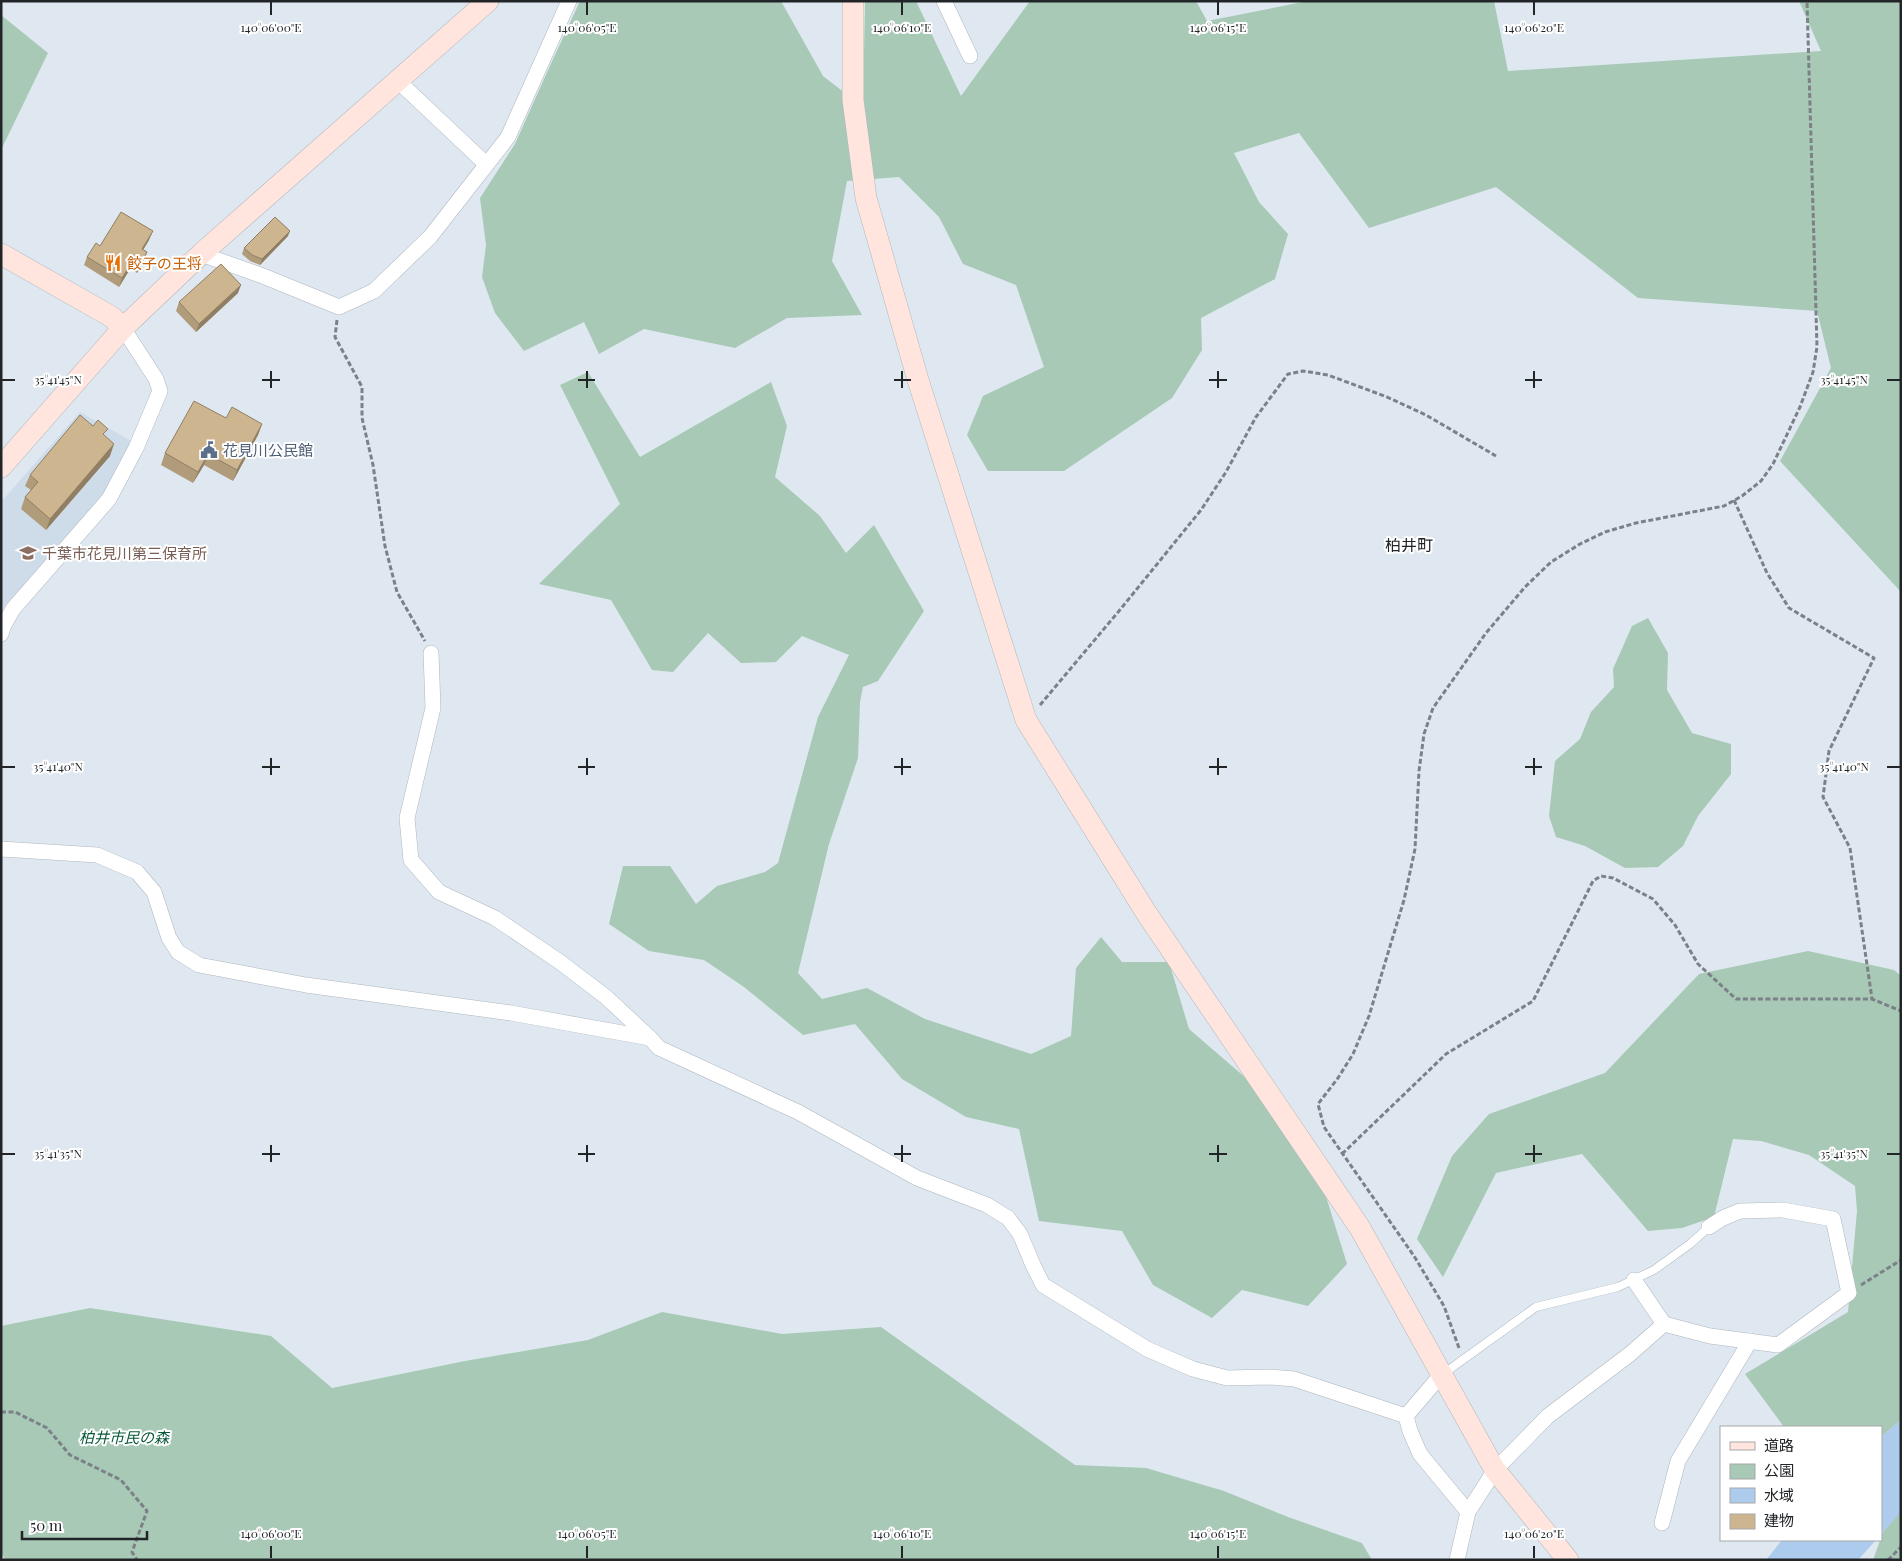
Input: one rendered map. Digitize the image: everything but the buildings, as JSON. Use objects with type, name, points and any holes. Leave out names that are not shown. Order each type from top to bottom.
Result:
[{"type":"street","points":[[1,466],[123,328],[201,254],[488,1]]},
{"type":"street","points":[[201,254],[263,276],[339,307],[374,292],[430,237],[508,137],[569,1]]},
{"type":"street","points":[[853,1],[853,100],[866,198],[918,380],[1026,720],[1147,914],[1360,1228],[1495,1470],[1568,1560]]},
{"type":"street","points":[[944,1],[970,56]]},
{"type":"street","points":[[398,81],[486,164]]},
{"type":"street","points":[[1,634],[13,609],[109,499],[136,448],[160,392],[156,380],[123,328],[112,317],[4,259]]},
{"type":"street","points":[[432,653],[433,708],[407,818],[411,860],[439,892],[495,918],[560,962],[606,996],[659,1048],[798,1112],[917,1178],[987,1206],[1008,1218],[1020,1234],[1044,1285],[1147,1349],[1193,1369],[1227,1378],[1269,1377],[1294,1379],[1406,1416]]},
{"type":"street","points":[[1,848],[96,855],[137,872],[154,892],[169,938],[178,952],[200,964],[306,985],[512,1013],[650,1038]]},
{"type":"street","points":[[1634,1280],[1664,1324],[1710,1336],[1778,1345],[1849,1293],[1833,1219],[1783,1210],[1740,1211],[1723,1218],[1709,1227]]},
{"type":"street","points":[[1457,1560],[1468,1512],[1495,1470],[1548,1416],[1630,1354],[1664,1324]]},
{"type":"street","points":[[1662,1523],[1678,1461],[1750,1341]]},
{"type":"street","points":[[1406,1416],[1441,1375]]},
{"type":"street","points":[[1406,1416],[1420,1454],[1468,1512]]},
{"type":"lane","points":[[1441,1375],[1462,1358],[1536,1308],[1618,1287],[1634,1280],[1654,1270],[1690,1244],[1709,1227]]},
{"type":"path","points":[[1462,1358],[1444,1306],[1414,1256],[1324,1128],[1318,1104],[1353,1054],[1369,1016],[1404,900],[1415,849],[1419,771],[1424,734],[1433,708],[1486,633],[1525,587],[1551,562],[1580,544],[1606,532],[1636,523],[1724,506],[1742,496],[1761,481],[1773,464],[1800,407],[1813,372],[1817,348],[1807,1]]},
{"type":"path","points":[[339,307],[335,337],[362,387],[362,418],[373,465],[385,546],[397,592],[432,653]]},
{"type":"path","points":[[1026,720],[1119,611],[1201,510],[1226,472],[1256,416],[1288,374],[1304,371],[1328,375],[1387,397],[1426,415],[1496,456]]},
{"type":"path","points":[[1734,500],[1767,573],[1789,608],[1874,658],[1829,751],[1823,797],[1850,848],[1872,999]]},
{"type":"path","points":[[1342,1154],[1446,1054],[1533,1001],[1593,881],[1601,876],[1613,878],[1653,899],[1675,925],[1698,964],[1736,999],[1872,999],[1901,1011]]},
{"type":"path","points":[[1849,1293],[1901,1260]]},
{"type":"path","points":[[1,1412],[15,1412],[47,1428],[70,1454],[121,1480],[147,1511],[132,1552],[137,1560]]},
{"type":"path","points":[[1888,1560],[1901,1547]]},
{"type":"shaded area","name":"千葉市花見川第三保育所","points":[[80,412],[133,442],[105,497],[4,607],[1,613],[1,502]]},
{"type":"green space","points":[[580,1],[781,1],[823,76],[863,107],[865,1],[916,1],[961,96],[1030,1],[1196,1],[1207,21],[1308,1],[1494,1],[1508,71],[1821,51],[1799,1],[1901,1],[1901,592],[1780,461],[1831,368],[1817,311],[1638,298],[1496,187],[1369,228],[1299,133],[1234,153],[1259,202],[1288,234],[1275,279],[1201,318],[1202,350],[1172,398],[1064,471],[988,471],[967,435],[983,396],[1044,367],[1016,285],[963,264],[939,217],[899,177],[847,181],[832,261],[862,315],[787,318],[735,348],[644,329],[599,354],[584,322],[524,351],[495,313],[482,277],[486,245],[480,198],[515,144]]},
{"type":"green space","points":[[1,15],[48,53],[1,150]]},
{"type":"green space","points":[[588,372],[640,457],[771,382],[787,426],[775,477],[820,516],[846,553],[874,525],[924,611],[878,681],[863,687],[860,702],[858,758],[829,844],[798,973],[822,999],[867,988],[925,1019],[1031,1054],[1071,1036],[1076,968],[1101,937],[1122,962],[1169,962],[1189,1029],[1305,1129],[1347,1264],[1308,1306],[1242,1290],[1212,1318],[1153,1285],[1122,1231],[1039,1221],[1019,1129],[966,1117],[902,1079],[855,1024],[803,1035],[744,987],[704,960],[649,951],[609,924],[623,866],[670,866],[696,904],[717,886],[765,872],[778,863],[818,717],[849,655],[802,636],[776,662],[741,663],[708,633],[673,672],[652,670],[611,600],[539,584],[620,504],[560,385]]},
{"type":"green space","points":[[1648,618],[1668,653],[1667,690],[1692,733],[1731,744],[1731,774],[1698,816],[1683,846],[1658,867],[1625,868],[1585,846],[1556,837],[1549,816],[1555,761],[1580,739],[1591,712],[1614,687],[1613,669],[1632,626]]},
{"type":"green space","points":[[1808,951],[1894,970],[1901,976],[1901,1420],[1882,1436],[1882,1426],[1783,1426],[1745,1374],[1848,1312],[1857,1211],[1855,1186],[1809,1155],[1761,1141],[1733,1139],[1714,1217],[1682,1228],[1648,1231],[1582,1154],[1496,1173],[1443,1277],[1417,1239],[1452,1156],[1489,1114],[1605,1073],[1699,974]]},
{"type":"green space","name":"柏井市民の森","points":[[90,1308],[271,1336],[332,1388],[465,1361],[588,1340],[662,1312],[782,1334],[881,1327],[1075,1465],[1146,1468],[1224,1491],[1288,1517],[1362,1543],[1372,1560],[5,1560],[1,1552],[1,1326]]},
{"type":"green space","points":[[1901,1511],[1901,1560],[1873,1560],[1880,1541],[1882,1541],[1883,1532]]},
{"type":"water","points":[[1901,1420],[1901,1512],[1882,1533],[1882,1436]]},
{"type":"water","points":[[1781,1541],[1875,1541],[1858,1560],[1766,1560]]},
{"type":"place","name":"餃子の王将","points":[[113,263]]},
{"type":"place","name":"花見川公民館","points":[[209,450]]},
{"type":"place","name":"千葉市花見川第三保育所","points":[[28,553]]},
{"type":"district","name":"柏井町","points":[[1409,544]]}]
